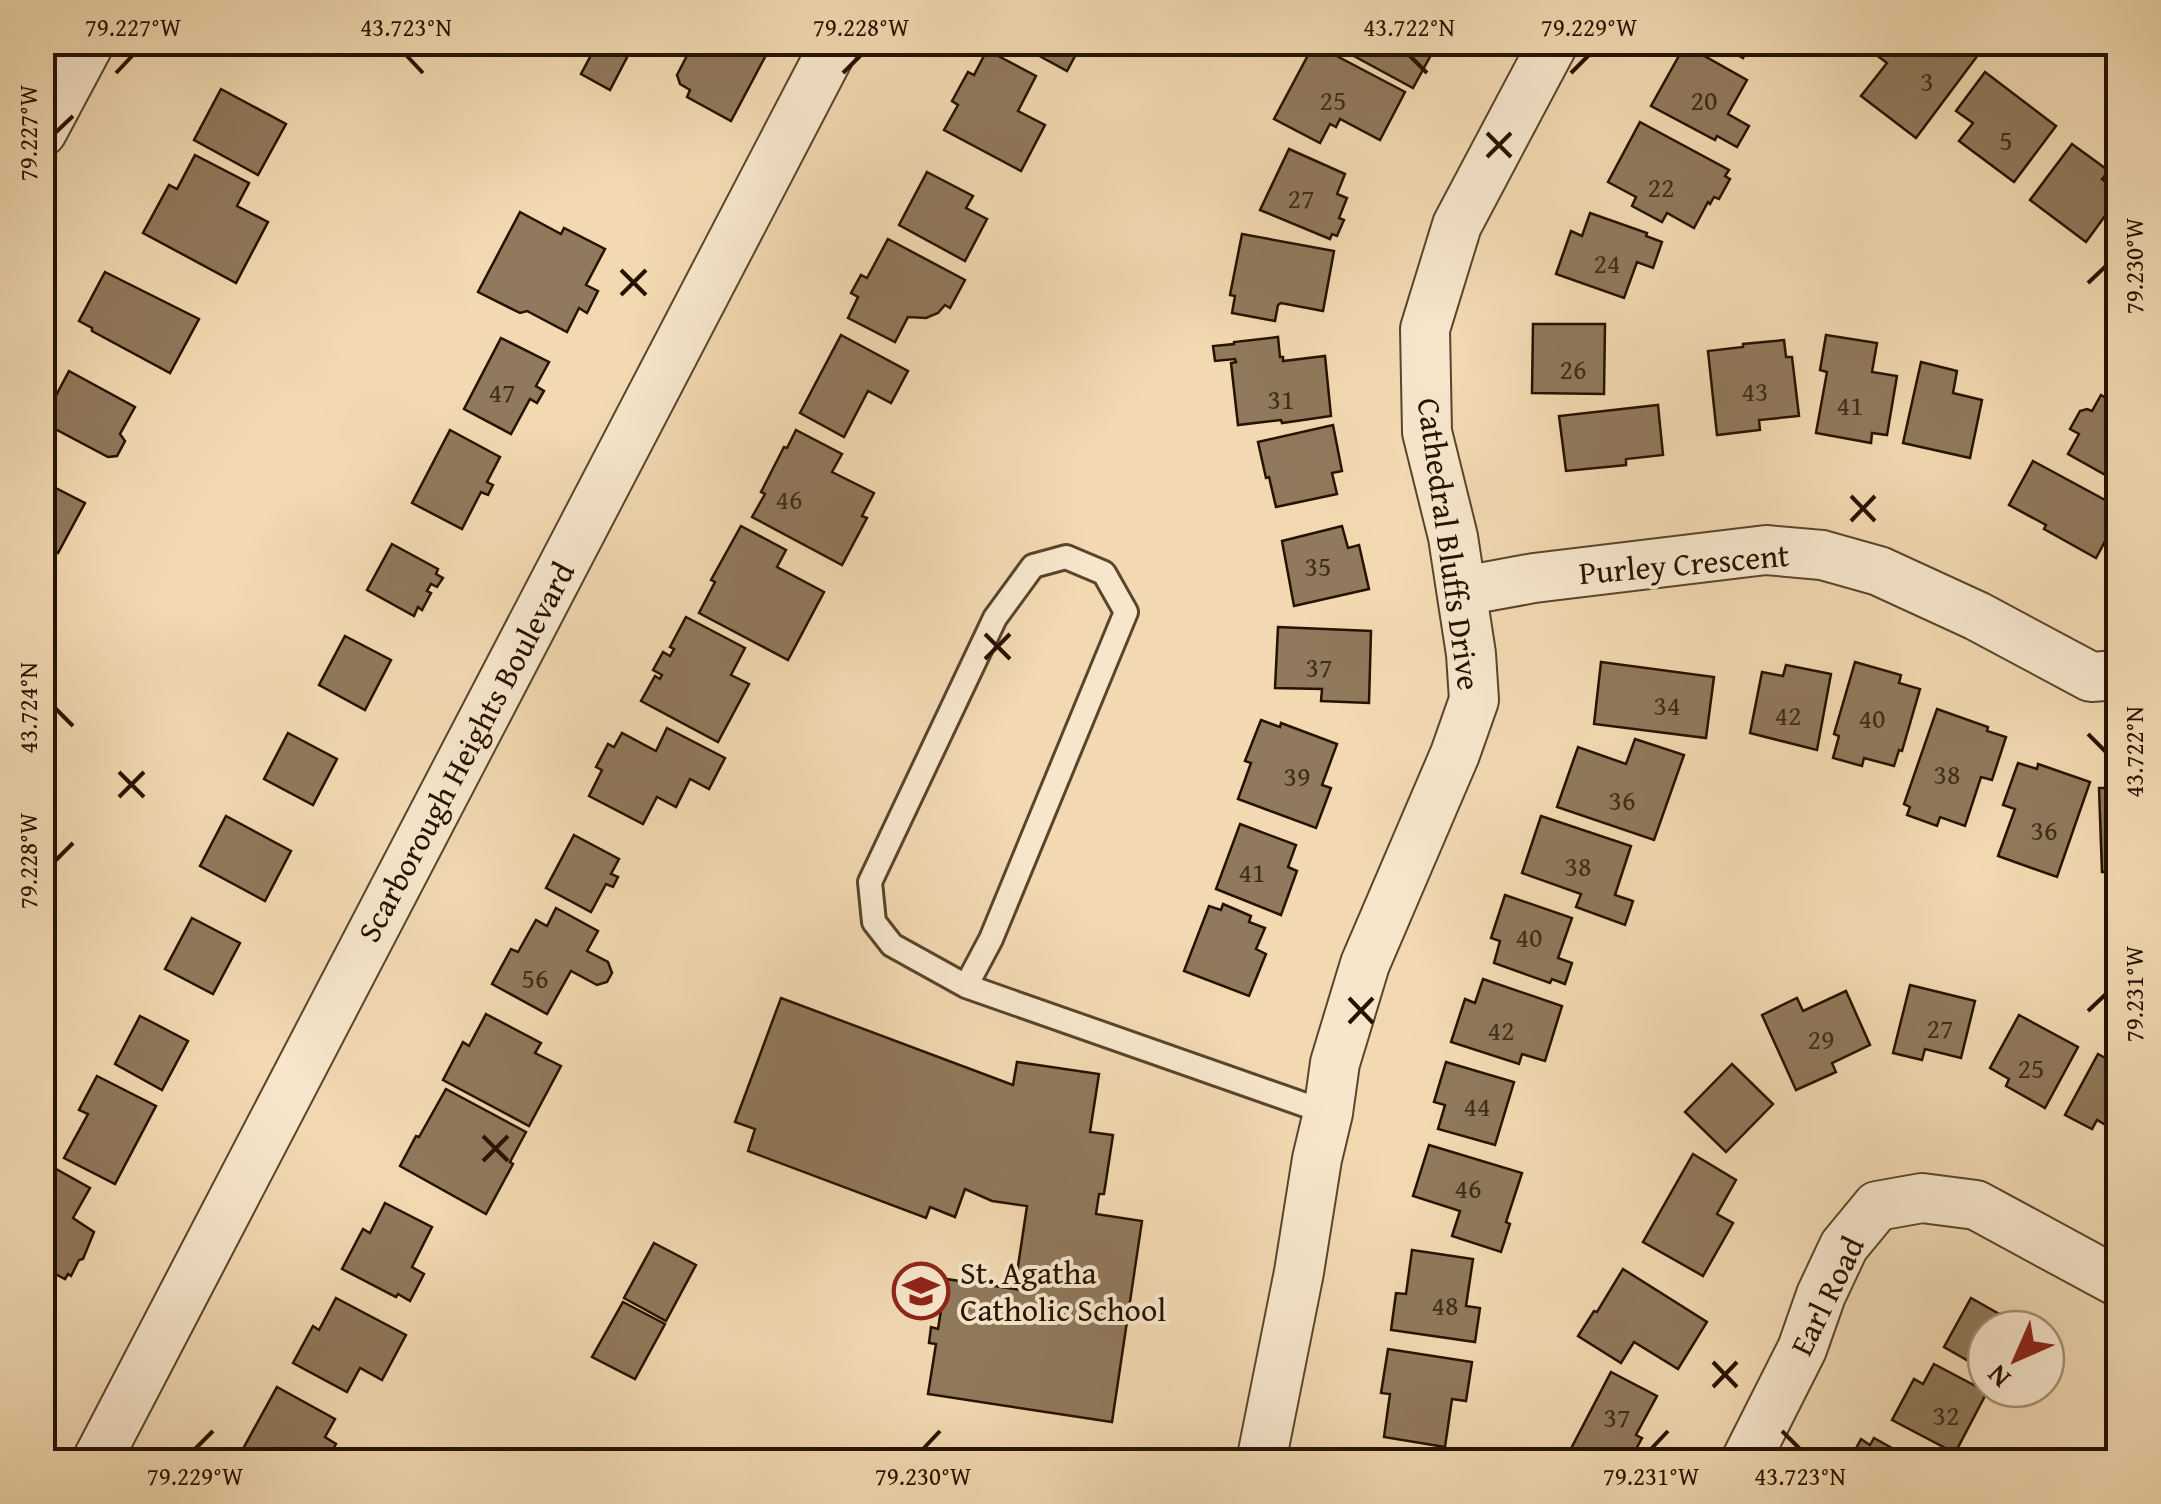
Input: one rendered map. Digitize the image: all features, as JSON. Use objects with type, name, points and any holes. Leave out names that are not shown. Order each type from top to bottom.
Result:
[{"type":"street","points":[[42,132],[90,42]]},
{"type":"street","name":"Scarborough Heights Boulevard","points":[[96,1462],[836,42]]},
{"type":"street","name":"Cathedral Bluffs Drive","points":[[1260,1462],[1336,1063],[1365,964],[1455,754],[1474,700],[1453,536],[1427,432],[1425,329],[1457,224],[1554,42]]},
{"type":"street","name":"Purley Crescent","points":[[1462,591],[1534,578],[1766,550],[1822,554],[1879,571],[1977,616],[2091,677],[2118,675]]},
{"type":"street","name":"Earl Road","points":[[1745,1462],[1802,1349],[1844,1246],[1877,1206],[1922,1198],[1976,1205],[2118,1282]]},
{"type":"lane","points":[[966,986],[991,939],[1126,612],[1104,573],[1066,556],[1033,566],[995,618],[870,882],[874,922],[892,945],[966,986],[1328,1113]]},
{"type":"building","points":[[598,42],[635,42],[610,90],[581,74]]},
{"type":"building","points":[[694,42],[773,42],[731,121],[687,97],[690,90],[680,84],[677,75]]},
{"type":"building","points":[[1014,42],[1082,42],[1082,43],[1067,71]]},
{"type":"building","points":[[1328,42],[1438,42],[1413,88]]},
{"type":"building","points":[[1714,42],[1751,42],[1743,58]]},
{"type":"building","points":[[1884,42],[1970,42],[1981,51],[1916,138],[1861,96],[1887,63],[1875,54]]},
{"type":"building","points":[[1314,44],[1405,92],[1380,140],[1340,119],[1336,127],[1330,124],[1320,143],[1274,119]]},
{"type":"building","points":[[1685,45],[1747,80],[1728,114],[1749,126],[1737,147],[1717,136],[1715,140],[1651,106]]},
{"type":"building","points":[[987,50],[1036,76],[1018,111],[1045,125],[1021,171],[944,130],[958,105],[952,101],[968,72],[974,75]]},
{"type":"building","points":[[1985,72],[2056,126],[2014,182],[1959,141],[1973,123],[1956,111]]},
{"type":"building","points":[[221,89],[286,124],[258,175],[194,140]]},
{"type":"building","points":[[1640,122],[1729,170],[1725,176],[1730,179],[1719,199],[1714,197],[1708,202],[1694,228],[1667,213],[1662,222],[1632,206],[1636,197],[1608,182]]},
{"type":"building","points":[[2072,144],[2109,171],[2102,179],[2118,191],[2118,198],[2086,242],[2030,200]]},
{"type":"building","points":[[1289,149],[1345,174],[1337,194],[1347,198],[1337,236],[1332,234],[1330,239],[1260,210]]},
{"type":"building","points":[[195,155],[249,183],[237,206],[268,222],[236,283],[143,233],[169,185],[177,189]]},
{"type":"building","points":[[927,172],[973,196],[966,208],[987,219],[965,261],[899,225]]},
{"type":"building","points":[[520,212],[561,234],[564,228],[605,249],[586,285],[598,291],[587,313],[579,308],[567,332],[478,292]]},
{"type":"building","points":[[1590,213],[1662,242],[1653,268],[1637,262],[1624,298],[1556,274],[1571,231],[1582,236]]},
{"type":"building","points":[[1242,234],[1334,251],[1323,311],[1281,303],[1275,321],[1232,313],[1235,296],[1230,295]]},
{"type":"building","points":[[888,239],[965,280],[950,308],[945,305],[926,318],[908,317],[895,342],[848,318],[858,297],[851,293],[861,275],[867,278]]},
{"type":"building","points":[[105,272],[199,319],[170,373],[79,321]]},
{"type":"building","points":[[1533,324],[1605,324],[1604,394],[1532,393]]},
{"type":"building","points":[[841,335],[908,371],[891,403],[868,391],[844,437],[800,413]]},
{"type":"building","points":[[1826,335],[1877,343],[1872,372],[1897,376],[1887,435],[1872,433],[1871,443],[1816,433],[1827,372],[1820,370]]},
{"type":"building","points":[[1278,337],[1283,361],[1325,356],[1331,416],[1238,425],[1231,363],[1236,362],[1215,361],[1213,346]]},
{"type":"building","points":[[501,338],[549,362],[536,386],[544,391],[537,403],[530,399],[511,434],[464,409]]},
{"type":"building","points":[[1784,340],[1786,357],[1792,357],[1799,416],[1759,420],[1760,430],[1717,435],[1708,351]]},
{"type":"building","points":[[1921,362],[1957,371],[1953,393],[1982,400],[1970,458],[1903,443]]},
{"type":"building","points":[[69,371],[135,407],[120,434],[125,441],[117,456],[108,457],[42,422]]},
{"type":"building","points":[[2101,395],[2118,405],[2118,482],[2068,454],[2079,434],[2070,429],[2080,411],[2092,411]]},
{"type":"building","points":[[1658,405],[1663,455],[1626,459],[1626,465],[1566,471],[1559,416]]},
{"type":"building","points":[[1333,425],[1342,471],[1332,473],[1337,494],[1276,507],[1258,442]]},
{"type":"building","points":[[450,430],[500,457],[487,482],[493,485],[488,495],[481,492],[462,529],[412,503]]},
{"type":"building","points":[[796,430],[842,454],[832,472],[874,493],[862,516],[867,518],[842,565],[752,517],[765,494],[761,492]]},
{"type":"building","points":[[2033,461],[2118,507],[2118,517],[2096,558],[2009,505]]},
{"type":"building","points":[[42,481],[85,503],[58,553],[42,544]]},
{"type":"building","points":[[741,526],[786,550],[777,567],[824,592],[788,660],[699,613],[715,582],[711,580]]},
{"type":"building","points":[[1342,526],[1348,548],[1359,545],[1369,589],[1294,606],[1282,541]]},
{"type":"building","points":[[392,544],[438,569],[436,574],[443,578],[437,587],[431,584],[422,610],[418,607],[414,616],[367,590]]},
{"type":"building","points":[[42,557],[54,564],[42,586]]},
{"type":"building","points":[[686,617],[745,648],[731,675],[749,684],[718,742],[641,701],[655,676],[660,679],[662,675],[653,670],[663,652],[670,656],[674,649],[670,647]]},
{"type":"building","points":[[1278,627],[1371,631],[1369,703],[1321,701],[1322,689],[1275,688]]},
{"type":"building","points":[[345,636],[391,660],[365,710],[319,685]]},
{"type":"building","points":[[1601,662],[1714,677],[1706,738],[1594,724]]},
{"type":"building","points":[[1855,662],[1901,675],[1899,683],[1920,689],[1894,766],[1864,758],[1862,766],[1833,758],[1839,736],[1834,734]]},
{"type":"building","points":[[1786,665],[1831,674],[1817,750],[1750,733],[1762,672],[1783,676]]},
{"type":"building","points":[[1937,709],[2006,737],[1992,780],[1981,777],[1965,826],[1940,817],[1937,826],[1907,815],[1910,807],[1904,804]]},
{"type":"building","points":[[1261,720],[1280,727],[1281,723],[1337,744],[1322,785],[1331,788],[1316,828],[1238,799],[1251,763],[1245,761]]},
{"type":"building","points":[[667,728],[725,758],[709,789],[690,779],[676,807],[657,797],[643,824],[589,796],[602,770],[596,767],[608,744],[614,747],[622,733],[656,751]]},
{"type":"building","points":[[288,733],[337,759],[313,805],[264,779]]},
{"type":"building","points":[[1635,739],[1684,755],[1654,840],[1557,807],[1578,747],[1626,764]]},
{"type":"building","points":[[2018,763],[2037,769],[2038,764],[2090,782],[2057,877],[1998,856],[2015,809],[2003,805]]},
{"type":"building","points":[[2099,788],[2118,788],[2118,872],[2102,872]]},
{"type":"building","points":[[226,816],[291,851],[265,901],[200,866]]},
{"type":"building","points":[[1541,816],[1631,846],[1615,895],[1633,901],[1625,925],[1576,907],[1581,894],[1522,873]]},
{"type":"building","points":[[1240,824],[1296,845],[1288,867],[1297,871],[1281,915],[1216,889]]},
{"type":"building","points":[[574,835],[619,859],[611,874],[618,877],[613,887],[606,884],[591,912],[546,888]]},
{"type":"building","points":[[1505,895],[1572,918],[1558,958],[1572,963],[1565,984],[1552,979],[1550,983],[1494,963],[1500,941],[1491,938]]},
{"type":"building","points":[[1223,904],[1251,916],[1249,922],[1265,928],[1256,949],[1266,954],[1249,996],[1184,971],[1209,906],[1221,910]]},
{"type":"building","points":[[556,908],[598,931],[587,951],[608,962],[612,973],[607,982],[597,985],[571,971],[547,1014],[492,984],[511,949],[518,952],[536,920],[547,926]]},
{"type":"building","points":[[192,918],[240,943],[213,994],[165,969]]},
{"type":"building","points":[[1483,979],[1562,1006],[1545,1061],[1522,1054],[1519,1064],[1451,1042],[1465,999],[1475,1003]]},
{"type":"building","points":[[1910,985],[1975,1001],[1961,1058],[1925,1049],[1922,1060],[1893,1053]]},
{"type":"building","points":[[1846,991],[1870,1045],[1832,1063],[1836,1072],[1796,1090],[1762,1015],[1797,998],[1803,1011]]},
{"type":"building","points":[[781,998],[1013,1085],[1017,1062],[1099,1074],[1090,1132],[1113,1135],[1104,1194],[1099,1194],[1096,1214],[1142,1221],[1112,1422],[928,1394],[936,1344],[929,1343],[931,1327],[938,1329],[946,1279],[1021,1290],[1024,1274],[1017,1273],[1027,1206],[992,1201],[965,1189],[955,1217],[930,1207],[926,1218],[748,1151],[755,1129],[735,1122]]},
{"type":"building","points":[[486,1014],[541,1043],[535,1053],[561,1066],[529,1126],[443,1080],[463,1042],[469,1046]]},
{"type":"building","points":[[2019,1015],[2078,1047],[2045,1108],[2006,1086],[2009,1079],[1990,1068]]},
{"type":"building","points":[[140,1016],[188,1041],[162,1090],[115,1064]]},
{"type":"building","points":[[2098,1054],[2118,1065],[2118,1132],[2097,1120],[2092,1129],[2065,1115]]},
{"type":"building","points":[[1446,1062],[1514,1082],[1495,1145],[1438,1129],[1445,1105],[1434,1102]]},
{"type":"building","points":[[1732,1064],[1773,1104],[1726,1152],[1685,1112]]},
{"type":"building","points":[[97,1076],[156,1106],[115,1184],[64,1158],[88,1114],[79,1110]]},
{"type":"building","points":[[446,1089],[526,1132],[486,1214],[400,1166]]},
{"type":"building","points":[[1429,1145],[1522,1173],[1501,1252],[1452,1236],[1460,1211],[1413,1196]]},
{"type":"building","points":[[1693,1154],[1736,1180],[1717,1214],[1733,1223],[1703,1276],[1643,1242]]},
{"type":"building","points":[[49,1165],[90,1188],[73,1218],[94,1232],[83,1259],[65,1279],[42,1267],[42,1176]]},
{"type":"building","points":[[385,1203],[432,1227],[412,1267],[424,1274],[410,1301],[342,1269],[363,1229],[370,1233]]},
{"type":"building","points":[[654,1243],[696,1265],[666,1321],[624,1298]]},
{"type":"building","points":[[1412,1250],[1473,1259],[1466,1306],[1480,1308],[1475,1342],[1391,1330],[1396,1293],[1406,1294]]},
{"type":"building","points":[[1623,1269],[1707,1322],[1678,1369],[1634,1342],[1621,1363],[1578,1336]]},
{"type":"building","points":[[336,1298],[406,1335],[382,1380],[360,1368],[347,1392],[293,1363],[313,1326],[319,1330]]},
{"type":"building","points":[[1971,1298],[1991,1309],[1966,1309],[1966,1360],[1944,1347]]},
{"type":"building","points":[[623,1302],[665,1324],[635,1379],[592,1357]]},
{"type":"building","points":[[1388,1349],[1472,1362],[1466,1401],[1452,1399],[1445,1447],[1384,1437],[1390,1394],[1381,1393]]},
{"type":"building","points":[[1934,1364],[1966,1381],[1966,1409],[1978,1409],[1955,1453],[1892,1420],[1914,1379],[1923,1384]]},
{"type":"building","points":[[1611,1372],[1657,1396],[1636,1435],[1642,1438],[1629,1462],[1564,1462]]},
{"type":"building","points":[[277,1387],[335,1419],[325,1437],[336,1444],[326,1462],[249,1462],[239,1456]]},
{"type":"building","points":[[1874,1438],[1917,1462],[1858,1462],[1851,1458],[1861,1439],[1870,1445]]},
{"type":"place","name":"St. Agatha Catholic School","points":[[921,1291]]}]
